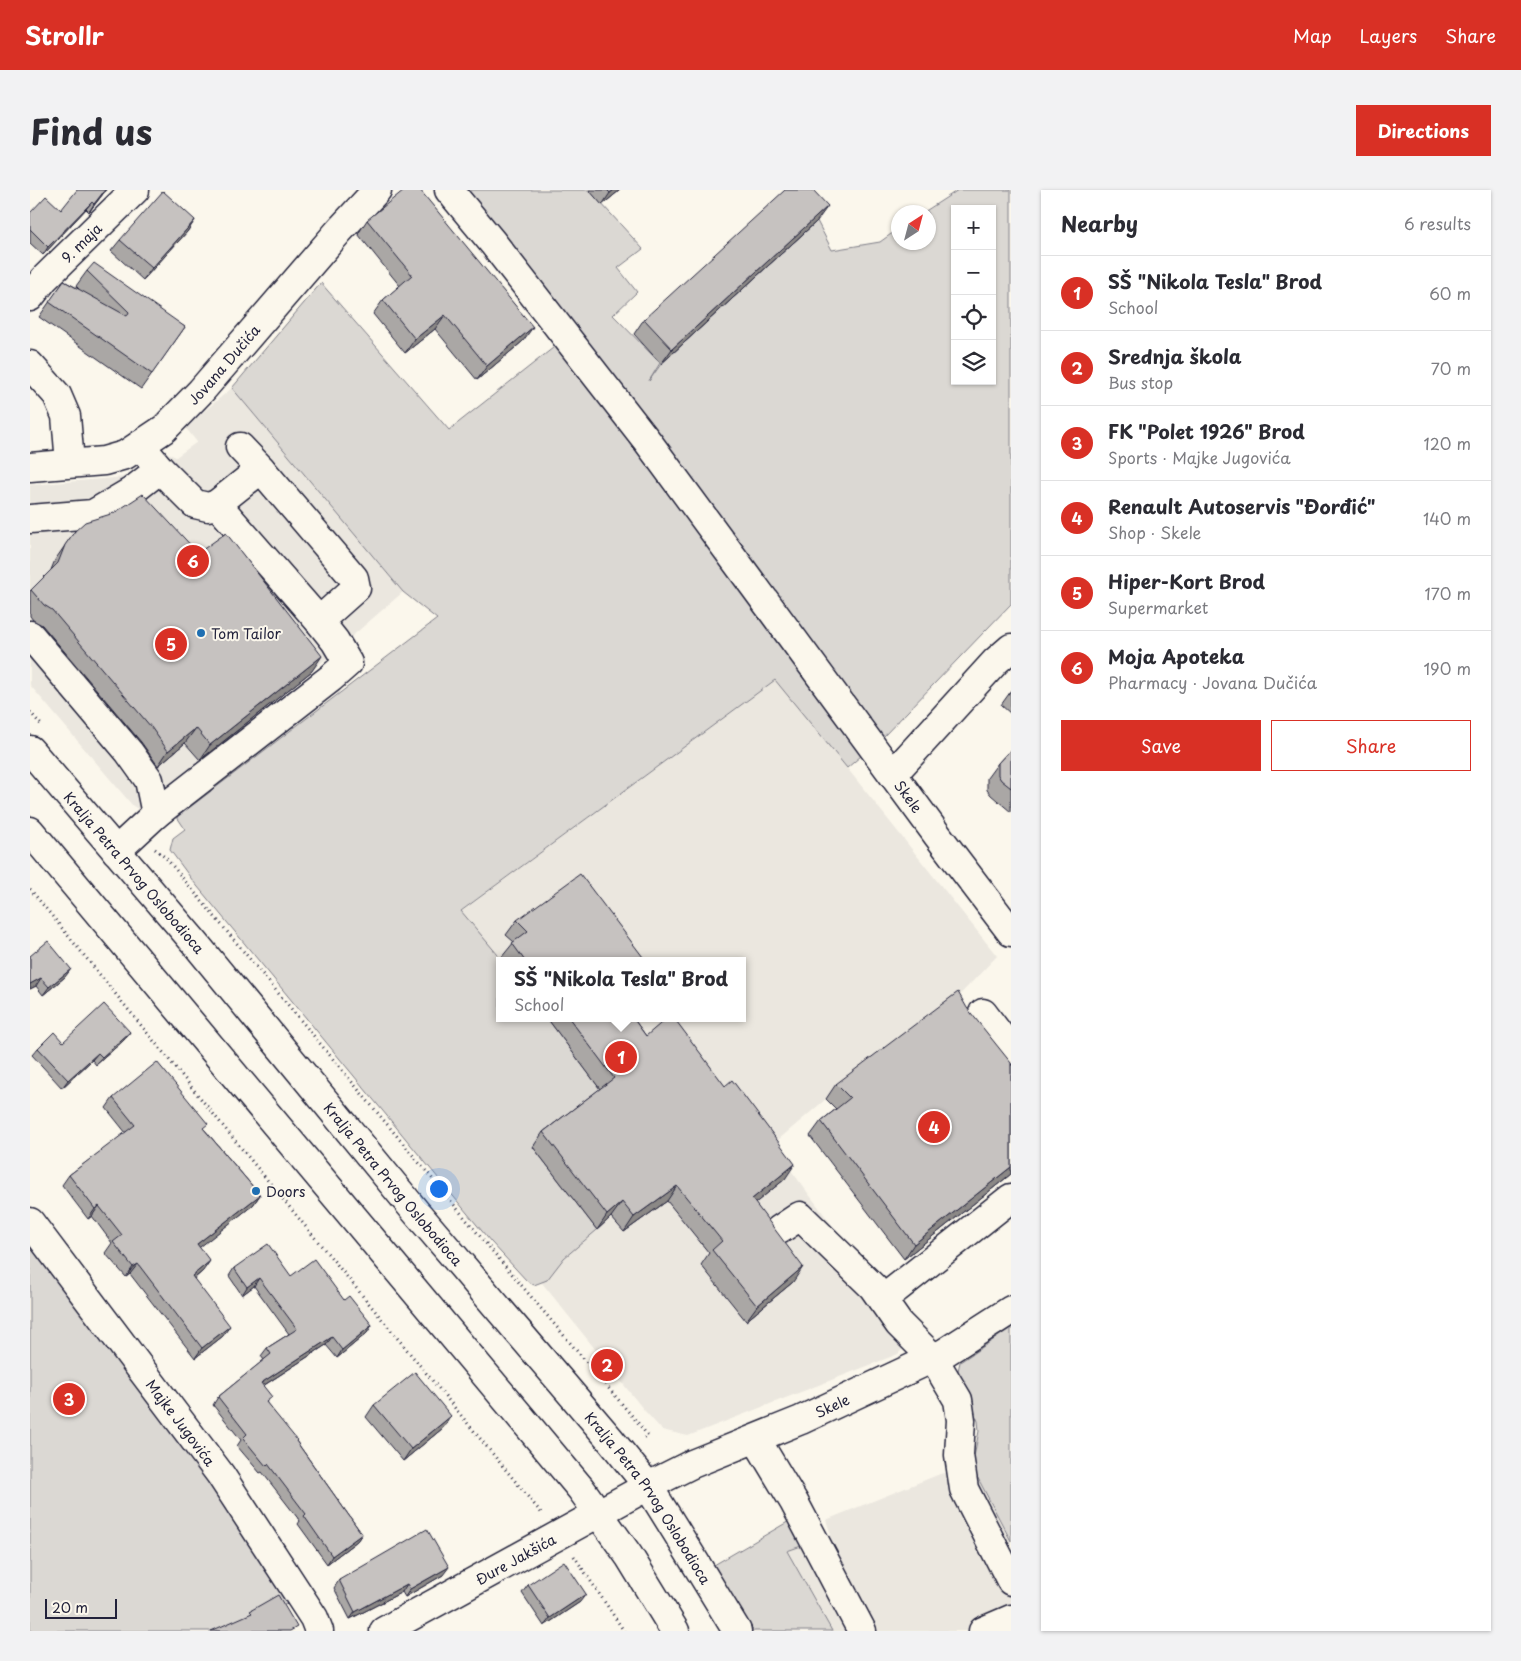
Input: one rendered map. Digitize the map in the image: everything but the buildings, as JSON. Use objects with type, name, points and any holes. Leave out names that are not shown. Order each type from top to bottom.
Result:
[{"type":"street","name":"9. maja","points":[[30,297],[44,279],[135,190]]},
{"type":"street","name":"Jovana Dučića","points":[[30,467],[104,461],[125,455],[164,429],[201,391],[339,231],[377,190]]},
{"type":"street","points":[[449,190],[493,243],[648,442],[893,774]]},
{"type":"street","points":[[30,365],[57,395],[66,416],[70,463]]},
{"type":"street","points":[[140,445],[160,469],[195,504],[208,507],[217,504],[261,468]]},
{"type":"street","points":[[240,447],[261,468],[354,578],[356,588],[319,621]]},
{"type":"street","points":[[30,520],[93,514],[132,490],[160,469]]},
{"type":"street","points":[[116,850],[156,814],[348,663],[335,641],[319,621],[217,504]]},
{"type":"street","points":[[30,635],[128,752],[149,780],[156,814]]},
{"type":"street","name":"Skele","points":[[1011,648],[996,661],[893,774],[1011,932]]},
{"type":"street","name":"Kralja Petra Prvog Oslobodioca","points":[[30,750],[116,850],[416,1212],[648,1486],[737,1631]]},
{"type":"street","points":[[30,831],[581,1489],[629,1556],[675,1631]]},
{"type":"street","points":[[983,1013],[1011,1050]]},
{"type":"street","points":[[882,1300],[1011,1198]]},
{"type":"street","points":[[779,1230],[800,1216],[873,1287],[899,1324],[934,1358],[958,1400],[961,1420],[959,1455],[964,1489],[1011,1581]]},
{"type":"street","name":"Majke Jugovića","points":[[30,1222],[220,1474],[314,1618],[319,1631]]},
{"type":"street","name":"Skele","points":[[648,1486],[692,1464],[756,1439],[934,1358],[1011,1310]]},
{"type":"street","points":[[756,1439],[798,1510],[862,1631]]},
{"type":"street","name":"Đure Jakšića","points":[[384,1631],[648,1486]]},
{"type":"street","points":[[983,1631],[1011,1619]]},
{"type":"path","points":[[30,889],[559,1535],[624,1631]]},
{"type":"shaded area","points":[[460,190],[589,190],[643,249],[618,268],[637,292],[613,315],[660,363],[649,381],[661,364],[817,221],[832,250],[880,242],[891,234],[891,250],[936,250],[935,205],[958,190],[1011,190],[1011,604],[882,738],[847,768],[775,680],[461,911],[500,957],[496,957],[496,1022],[550,1022],[603,1093],[533,1147],[597,1230],[564,1258],[547,1280],[534,1285],[527,1281],[491,1242],[193,881],[170,850],[173,838],[185,829],[177,817],[437,619],[403,592],[232,388],[321,283],[449,430],[577,329]]},
{"type":"shaded area","points":[[232,388],[403,592],[312,671],[202,762],[138,809],[133,806],[30,685],[30,485],[138,476],[156,458],[169,454],[176,457],[197,442],[185,427]]},
{"type":"shaded area","points":[[776,679],[997,956],[948,1007],[826,1099],[772,1145],[874,1281],[909,1342],[898,1354],[688,1436],[662,1430],[644,1410],[328,1016],[389,965]]},
{"type":"shaded area","points":[[30,1243],[200,1466],[289,1602],[242,1631],[30,1631]]},
{"type":"shaded area","points":[[1011,1328],[1011,1541],[972,1467],[979,1431],[978,1421],[957,1375],[960,1362]]},
{"type":"shaded area","points":[[972,1467],[1011,1542],[1011,1631],[850,1631],[849,1629],[832,1631],[787,1551],[831,1535],[826,1520],[940,1474]]},
{"type":"shaded area","points":[[791,1520],[807,1544],[787,1551],[832,1631],[753,1631],[714,1565]]},
{"type":"place","name":"Moja Apoteka","points":[[193,561]]},
{"type":"place","name":"Tom Tailor","points":[[201,633]]},
{"type":"place","name":"Hiper-Kort Brod","points":[[171,644]]},
{"type":"place","name":"SŠ \"Nikola Tesla\" Brod","points":[[621,1057]]},
{"type":"place","name":"Renault Autoservis \"Đorđić\"","points":[[934,1127]]},
{"type":"place","name":"Doors","points":[[256,1191]]},
{"type":"place","name":"Srednja škola","points":[[607,1365]]},
{"type":"place","name":"FK \"Polet 1926\" Brod","points":[[69,1399]]}]
